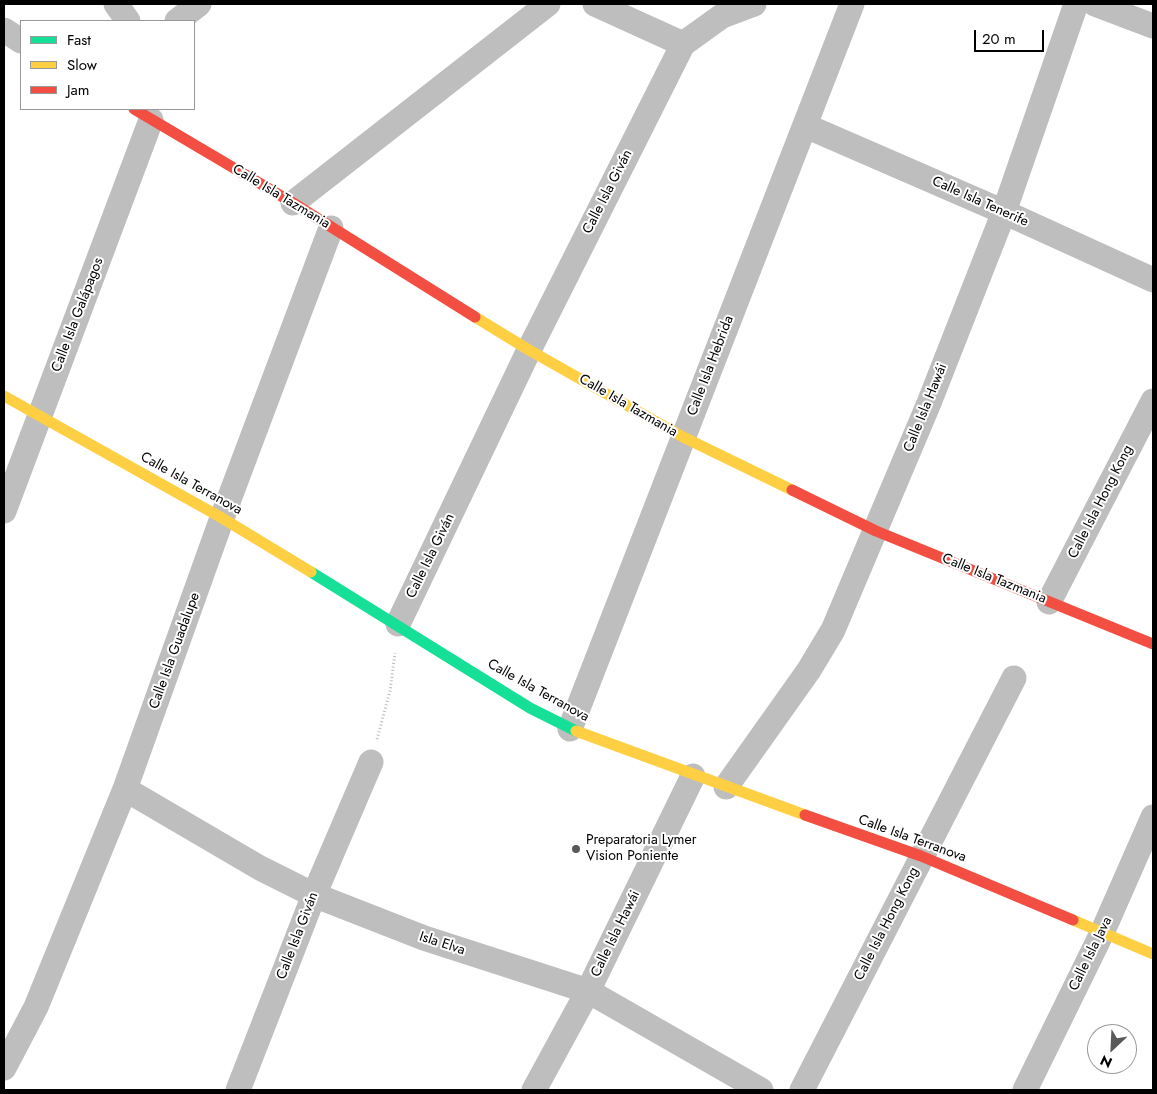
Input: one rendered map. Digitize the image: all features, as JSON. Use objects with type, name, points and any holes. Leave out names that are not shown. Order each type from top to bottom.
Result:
[{"type":"street","points":[[116,4],[127,20]]},
{"type":"street","points":[[178,20],[199,4]]},
{"type":"street","points":[[293,203],[548,4]]},
{"type":"street","points":[[595,4],[683,44],[722,16],[754,4]]},
{"type":"street","name":"Calle Isla Hebrida","points":[[570,729],[852,4]]},
{"type":"street","name":"Calle Isla Hawái","points":[[726,787],[810,670],[828,638],[876,531],[929,403],[1004,212],[1076,4]]},
{"type":"street","points":[[1095,4],[1153,26]]},
{"type":"street","points":[[4,30],[20,40]]},
{"type":"street","name":"Calle Isla Giván","points":[[398,624],[529,350],[683,44]]},
{"type":"street","name":"Calle Isla Tazmania","points":[[143,114],[293,203],[529,350],[683,437],[876,531],[1153,644]]},
{"type":"street","name":"Calle Isla Galápagos","points":[[4,511],[40,416],[143,114]]},
{"type":"street","name":"Calle Isla Tenerife","points":[[806,126],[1004,212],[1153,280]]},
{"type":"street","name":"Calle Isla Guadalupe","points":[[4,1068],[36,1007],[125,790],[222,518],[331,228]]},
{"type":"street","name":"Calle Isla Terranova","points":[[4,396],[222,518],[398,624],[522,703],[570,729],[693,776],[921,856],[1153,954]]},
{"type":"street","name":"Calle Isla Hong Kong","points":[[1049,602],[1153,402]]},
{"type":"street","name":"Calle Isla Hong Kong","points":[[802,1090],[1014,678]]},
{"type":"street","name":"Calle Isla Giván","points":[[238,1090],[314,895],[371,762]]},
{"type":"street","name":"Calle Isla Hawái","points":[[534,1090],[588,991],[693,776]]},
{"type":"street","name":"Isla Elva","points":[[125,790],[260,868],[314,895],[424,938],[588,991],[761,1090]]},
{"type":"street","name":"Calle Isla Java","points":[[1025,1090],[1102,933],[1153,817]]},
{"type":"path","points":[[371,762],[390,691],[398,624]]},
{"type":"traffic: fast","points":[[311,572],[530,708],[576,731]]},
{"type":"traffic: slow","points":[[475,317],[529,350],[683,437],[792,490]]},
{"type":"traffic: slow","points":[[4,396],[222,518],[311,572]]},
{"type":"traffic: slow","points":[[576,731],[805,815]]},
{"type":"traffic: slow","points":[[1073,920],[1153,954]]},
{"type":"traffic: jam","points":[[136,110],[293,203],[475,317]]},
{"type":"traffic: jam","points":[[792,490],[876,531],[1153,644]]},
{"type":"traffic: jam","points":[[805,815],[921,856],[1073,920]]},
{"type":"place","name":"Preparatoria Lymer Vision Poniente","points":[[576,849]]}]
